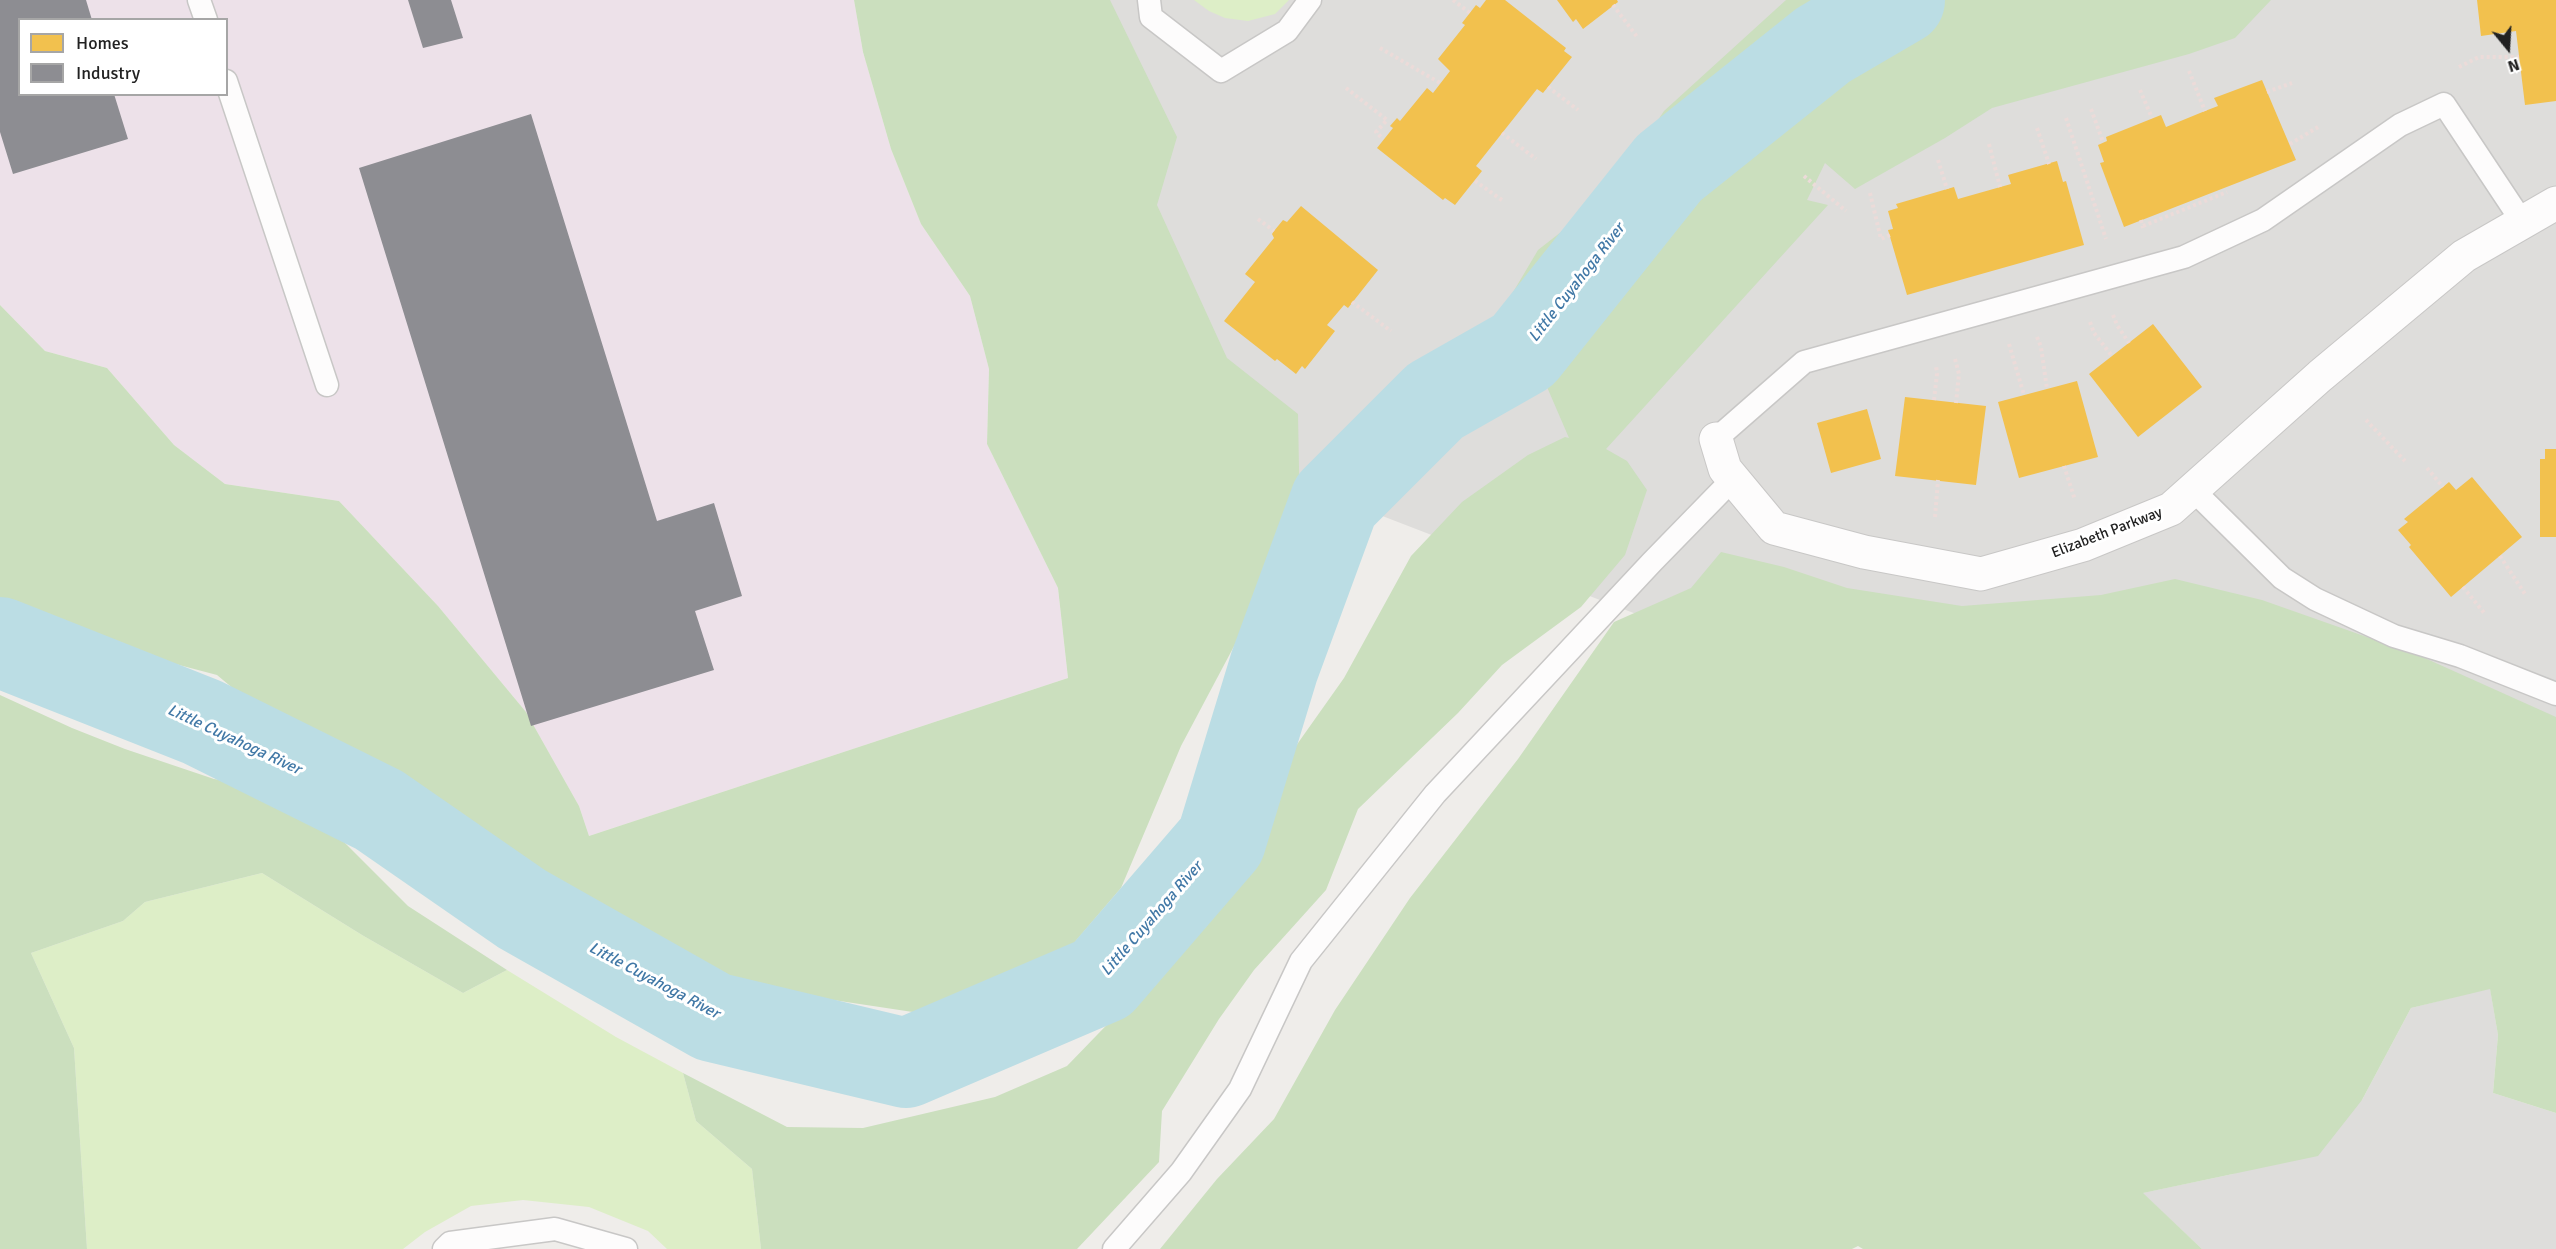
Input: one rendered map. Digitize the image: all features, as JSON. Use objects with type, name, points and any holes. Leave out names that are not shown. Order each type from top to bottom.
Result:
[{"type":"street","name":"Elizabeth Parkway","points":[[1716,438],[1725,469],[1774,528],[1864,552],[1981,574],[2083,545],[2171,509],[2320,376],[2464,256],[2556,203]]},
{"type":"lane","points":[[200,0],[205,18]]},
{"type":"lane","points":[[1149,0],[1151,17],[1221,71],[1287,32],[1310,0]]},
{"type":"lane","points":[[228,87],[327,385]]},
{"type":"lane","points":[[1716,438],[1804,362],[2184,257],[2263,220],[2400,125],[2444,104],[2523,223]]},
{"type":"lane","points":[[1114,1249],[1181,1172],[1240,1089],[1301,961],[1435,794],[1652,562],[1733,479]]},
{"type":"lane","points":[[2193,490],[2282,578],[2315,599],[2394,636],[2460,656],[2556,694]]},
{"type":"lane","points":[[444,1249],[450,1243],[555,1229],[626,1249]]},
{"type":"path","points":[[1453,0],[1470,13]]},
{"type":"path","points":[[1612,5],[1638,38]]},
{"type":"path","points":[[1380,48],[1440,83]]},
{"type":"path","points":[[2459,67],[2479,57],[2519,57]]},
{"type":"path","points":[[2189,71],[2205,111]]},
{"type":"path","points":[[2267,92],[2292,83]]},
{"type":"path","points":[[1548,87],[1578,110]]},
{"type":"path","points":[[1346,88],[1387,120],[1376,132],[1383,140]]},
{"type":"path","points":[[2140,90],[2152,118]]},
{"type":"path","points":[[2091,109],[2103,142]]},
{"type":"path","points":[[2066,118],[2110,249]]},
{"type":"path","points":[[2290,144],[2318,127]]},
{"type":"path","points":[[2037,128],[2049,164]]},
{"type":"path","points":[[1502,133],[1536,159]]},
{"type":"path","points":[[1989,144],[2000,187]]},
{"type":"path","points":[[1938,160],[1947,189]]},
{"type":"path","points":[[1804,176],[1846,211]]},
{"type":"path","points":[[1475,181],[1502,200]]},
{"type":"path","points":[[2143,226],[2233,189]]},
{"type":"path","points":[[1870,193],[1881,239],[1890,235]]},
{"type":"path","points":[[1258,219],[1274,231]]},
{"type":"path","points":[[1352,302],[1391,330]]},
{"type":"path","points":[[2110,305],[2116,325],[2129,343]]},
{"type":"path","points":[[2087,312],[2094,333],[2112,356]]},
{"type":"path","points":[[2033,329],[2041,347],[2047,389]]},
{"type":"path","points":[[2006,336],[2024,395]]},
{"type":"path","points":[[1952,352],[1959,374],[1956,403]]},
{"type":"path","points":[[1934,357],[1937,374],[1934,400]]},
{"type":"path","points":[[2366,420],[2404,461]]},
{"type":"path","points":[[2064,466],[2075,500]]},
{"type":"path","points":[[2427,468],[2443,487]]},
{"type":"path","points":[[1935,517],[1938,480]]},
{"type":"path","points":[[2500,556],[2524,594]]},
{"type":"path","points":[[2463,587],[2486,614]]},
{"type":"shaded area","points":[[0,0],[854,0],[863,52],[891,149],[921,224],[970,296],[989,369],[987,444],[1058,588],[1068,678],[589,836],[579,806],[526,712],[438,606],[339,501],[225,484],[174,445],[107,368],[45,351],[0,305]]},
{"type":"shaded area","points":[[945,0],[2556,0],[2556,838],[2131,805],[1157,429]]},
{"type":"shaded area","points":[[2490,988],[2498,1035],[2493,1093],[2556,1113],[2556,1249],[2202,1249],[2142,1193],[2233,1174],[2362,1100],[2411,1008]]},
{"type":"green space","points":[[854,0],[1110,0],[1177,137],[1157,205],[1227,358],[1298,414],[1300,522],[1181,746],[1121,888],[1051,970],[959,1019],[714,982],[643,951],[515,876],[470,822],[333,741],[253,705],[217,675],[141,655],[0,603],[0,305],[45,351],[107,368],[174,445],[225,484],[339,501],[438,606],[526,712],[579,806],[589,836],[1068,678],[1058,588],[987,444],[989,369],[970,296],[921,224],[891,149],[863,52]]},
{"type":"green space","points":[[1194,0],[1289,0],[1275,14],[1248,21],[1225,18],[1209,11]]},
{"type":"green space","points":[[1786,0],[2271,0],[2235,38],[2189,54],[1992,108],[1945,138],[1855,189],[1825,163],[1807,200],[1828,205],[1606,449],[1627,461],[1647,490],[1625,555],[1581,607],[1502,665],[1458,713],[1358,809],[1326,890],[1254,970],[1219,1019],[1162,1111],[1159,1162],[1077,1249],[761,1249],[752,1169],[696,1121],[683,1073],[787,1127],[863,1128],[995,1097],[1067,1066],[1126,1005],[1185,918],[1235,862],[1267,795],[1298,743],[1344,678],[1411,556],[1462,502],[1528,455],[1565,437],[1569,438],[1509,299],[1538,250],[1607,196],[1664,111]]},
{"type":"green space","points":[[1721,552],[1784,567],[1847,588],[1962,606],[2101,595],[2175,579],[2262,600],[2418,655],[2556,717],[2556,1113],[2493,1093],[2498,1035],[2490,989],[2411,1008],[2362,1100],[2318,1156],[2143,1193],[2202,1249],[1863,1249],[1858,1246],[1852,1249],[1160,1249],[1217,1179],[1274,1119],[1335,1010],[1410,898],[1518,759],[1614,622],[1691,588]]},
{"type":"green space","points":[[0,695],[125,749],[214,779],[259,785],[341,839],[408,906],[507,970],[463,993],[362,935],[262,873],[145,902],[123,921],[31,953],[74,1048],[87,1249],[0,1249]]},
{"type":"green space","points":[[262,873],[362,935],[463,993],[507,970],[616,1037],[683,1073],[696,1121],[752,1169],[761,1249],[667,1249],[648,1231],[589,1207],[523,1200],[471,1206],[425,1232],[403,1249],[87,1249],[74,1048],[31,953],[123,921],[145,902]]},
{"type":"building: Homes","points":[[1486,0],[1505,0],[1566,48],[1564,51],[1572,57],[1543,93],[1537,89],[1476,166],[1482,171],[1455,205],[1445,198],[1443,200],[1377,148],[1393,128],[1390,126],[1397,118],[1400,121],[1427,88],[1433,93],[1450,71],[1438,59],[1465,25],[1462,23],[1476,5],[1480,8]]},
{"type":"building: Homes","points":[[1557,0],[1617,0],[1618,2],[1583,29],[1576,19],[1573,22]]},
{"type":"building: Homes","points":[[2477,0],[2556,0],[2556,101],[2525,105],[2516,31],[2481,36]]},
{"type":"building: Homes","points":[[2262,80],[2296,160],[2124,227],[2100,163],[2104,162],[2098,145],[2107,141],[2106,137],[2161,115],[2166,127],[2218,106],[2214,98]]},
{"type":"building: Homes","points":[[2057,161],[2063,182],[2066,181],[2084,245],[1907,295],[1888,230],[1893,229],[1888,211],[1898,208],[1896,204],[1954,187],[1958,199],[2011,184],[2008,175]]},
{"type":"building: Homes","points":[[1301,206],[1378,270],[1348,308],[1344,305],[1327,325],[1335,331],[1305,369],[1302,366],[1296,374],[1277,359],[1275,361],[1224,321],[1255,282],[1245,274],[1274,238],[1272,234],[1283,220],[1287,222]]},
{"type":"building: Homes","points":[[2153,324],[2202,387],[2138,437],[2089,374]]},
{"type":"building: Homes","points":[[2077,381],[2098,457],[2019,478],[1998,402]]},
{"type":"building: Homes","points":[[1905,397],[1986,406],[1976,485],[1895,476]]},
{"type":"building: Homes","points":[[1867,409],[1881,459],[1831,473],[1817,423]]},
{"type":"building: Homes","points":[[2545,449],[2556,449],[2556,537],[2540,537],[2540,459],[2545,459]]},
{"type":"building: Homes","points":[[2472,477],[2522,537],[2451,597],[2409,547],[2411,545],[2398,530],[2408,522],[2404,519],[2449,482],[2456,490]]},
{"type":"building: Industry","points":[[0,0],[86,0],[91,18],[18,18],[18,96],[115,96],[128,139],[13,174],[0,132]]},
{"type":"building: Industry","points":[[408,0],[451,0],[463,38],[423,48]]},
{"type":"building: Industry","points":[[531,114],[657,521],[714,503],[742,596],[695,611],[714,670],[531,726],[359,168]]},
{"type":"waterway","name":"Little Cuyahoga River","points":[[0,642],[202,722],[379,810],[522,909],[713,1017],[906,1063],[1102,979],[1221,841],[1274,667],[1335,501],[1435,401],[1523,351],[1669,168],[1823,45],[1900,0]]}]
